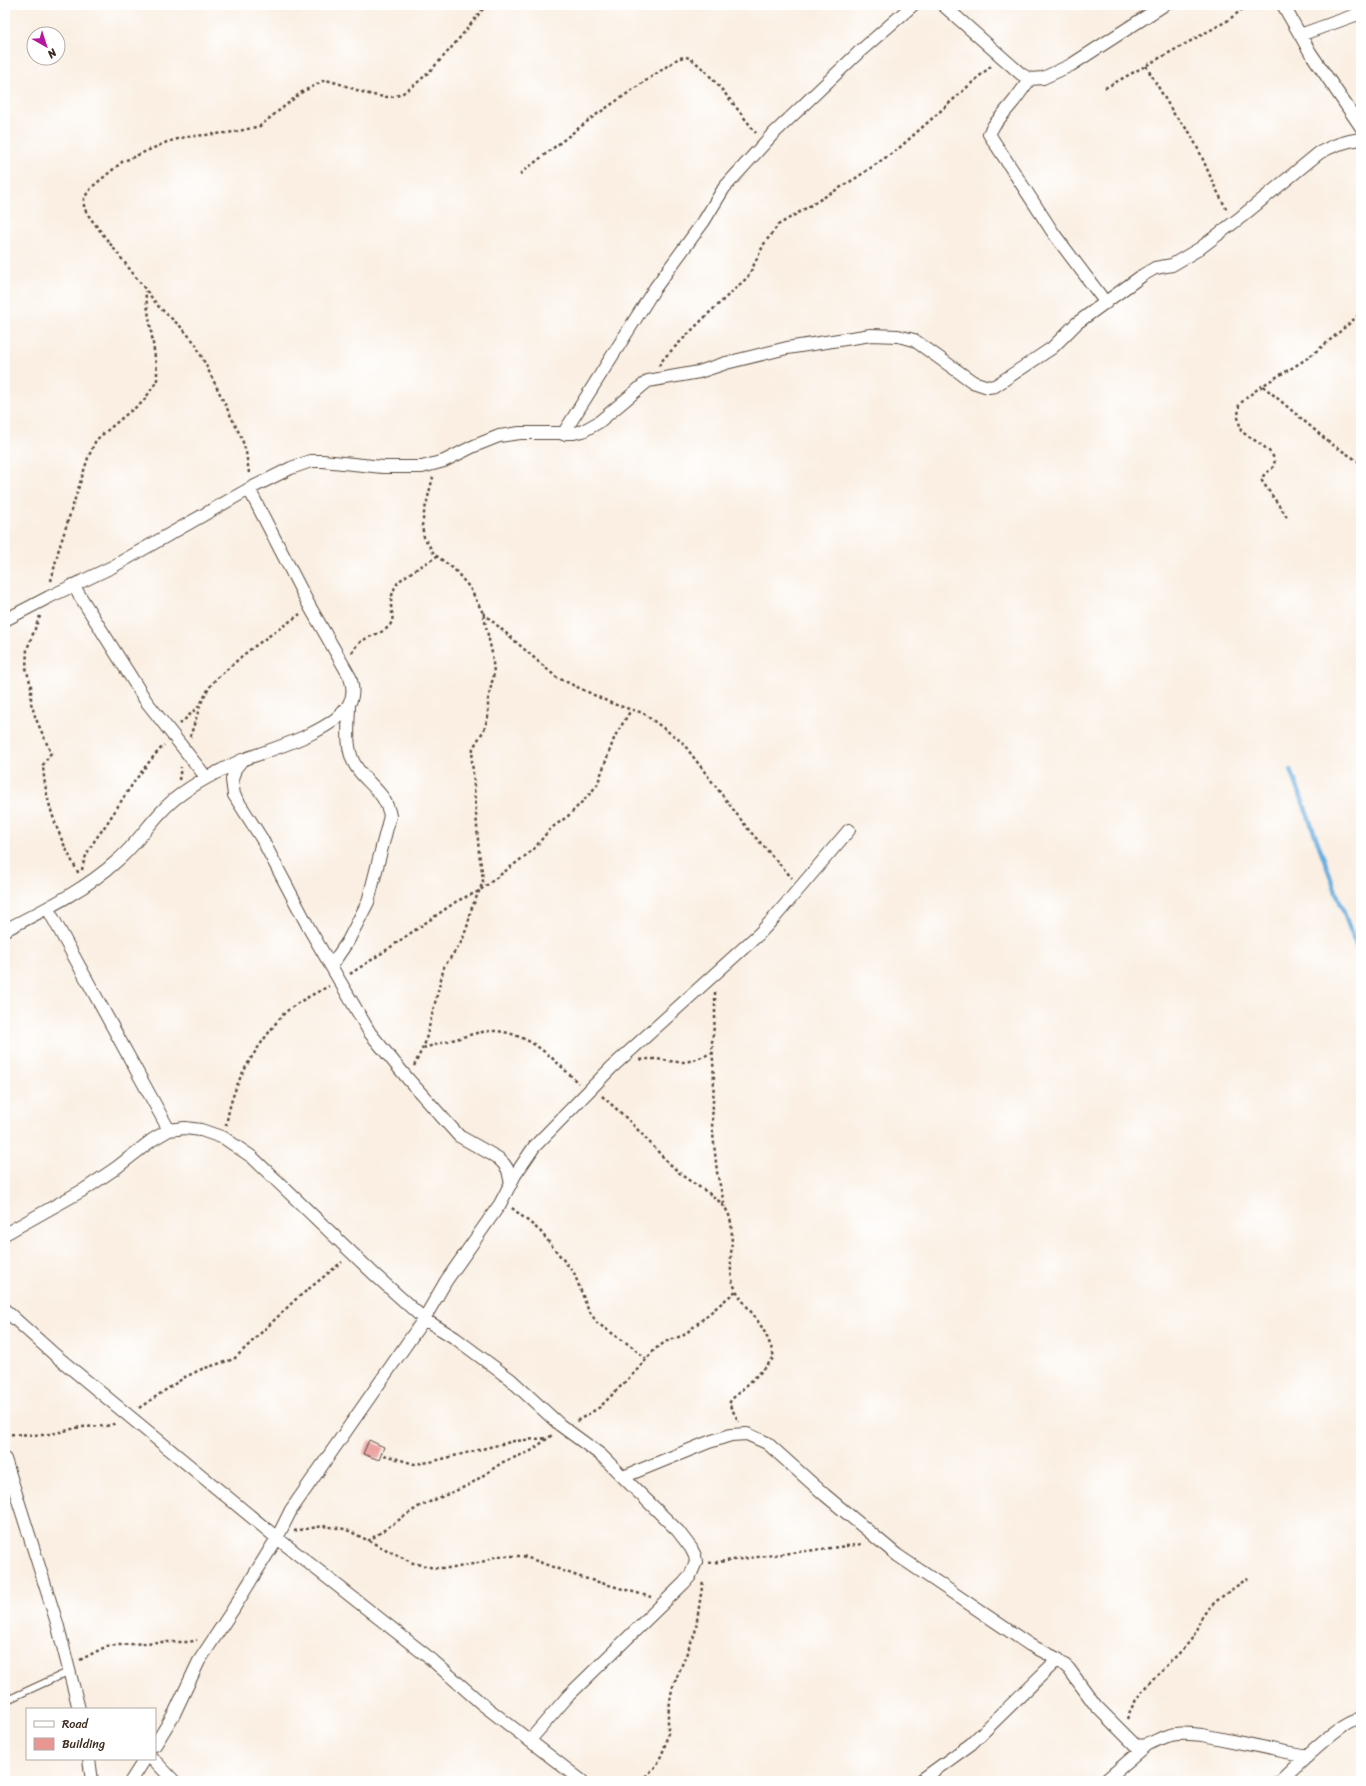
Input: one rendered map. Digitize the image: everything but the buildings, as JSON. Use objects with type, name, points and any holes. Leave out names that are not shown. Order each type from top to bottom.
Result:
[{"type":"street","points":[[563,434],[572,416],[623,340],[655,288],[704,221],[724,188],[764,143],[858,53],[913,5]]},
{"type":"street","points":[[943,5],[1021,74],[1030,79],[1043,78],[1071,65],[1164,5]]},
{"type":"street","points":[[1283,5],[1300,35],[1361,127]]},
{"type":"street","points":[[1300,35],[1361,13]]},
{"type":"street","points":[[1030,79],[994,125],[989,134],[1054,234],[1106,303]]},
{"type":"street","points":[[5,620],[112,567],[249,489],[291,468],[311,461],[404,468],[422,467],[436,464],[474,446],[500,436],[520,433],[574,433],[591,427],[648,382],[699,372],[787,348],[871,335],[898,336],[914,340],[972,382],[991,387],[998,384],[1052,348],[1077,324],[1150,271],[1172,265],[1184,259],[1234,223],[1319,153],[1332,145],[1346,140],[1361,139]]},
{"type":"street","points":[[249,489],[310,607],[347,673],[353,688],[349,704],[349,732],[352,758],[354,764],[379,792],[388,806],[390,816],[368,902],[348,941],[331,966]]},
{"type":"street","points":[[73,586],[146,701],[206,777]]},
{"type":"street","points":[[5,930],[48,908],[101,874],[119,860],[154,820],[176,798],[206,777],[242,760],[308,735],[330,722],[349,704]]},
{"type":"street","points":[[242,760],[236,769],[232,780],[234,795],[262,839],[331,966],[370,1033],[408,1079],[459,1136],[498,1158],[504,1164],[508,1170],[511,1184]]},
{"type":"street","points":[[156,1743],[174,1714],[199,1661],[232,1612],[277,1538],[291,1510],[424,1319],[446,1281],[502,1200],[534,1147],[616,1064],[759,934],[849,830]]},
{"type":"street","points":[[48,908],[169,1130]]},
{"type":"street","points":[[5,1234],[85,1189],[116,1168],[152,1140],[169,1130],[185,1128],[202,1130],[224,1138],[252,1157],[424,1319],[455,1338],[486,1360],[510,1379],[564,1428],[601,1455],[678,1531],[691,1548],[696,1562],[690,1576],[569,1695],[530,1740]]},
{"type":"street","points":[[5,1310],[55,1355],[277,1538],[432,1660],[482,1704],[582,1781]]},
{"type":"street","points":[[623,1477],[709,1442],[731,1435],[747,1434],[767,1443],[883,1544],[968,1604],[1030,1645],[1058,1660],[1069,1669],[1096,1706],[1135,1745],[1140,1747],[1168,1735],[1186,1734],[1307,1756]]},
{"type":"street","points":[[5,1459],[35,1550],[69,1668],[79,1708]]},
{"type":"street","points":[[920,1781],[977,1739],[1058,1660]]},
{"type":"street","points":[[1280,1781],[1339,1729],[1357,1718],[1361,1719]]},
{"type":"street","points":[[1105,1781],[1146,1745]]},
{"type":"street","points":[[89,1760],[92,1781]]},
{"type":"street","points":[[131,1781],[144,1760]]},
{"type":"street","points":[[154,1760],[174,1781]]},
{"type":"lane","points":[[5,1701],[69,1668]]},
{"type":"path","points":[[249,489],[250,471],[242,438],[195,343],[182,328],[159,307],[145,290],[84,208],[84,198],[92,187],[122,162],[167,142],[185,137],[235,132],[260,126],[302,92],[324,80],[333,81],[352,90],[374,95],[391,97],[406,92],[423,78],[486,5]]},
{"type":"path","points":[[1105,88],[1227,21],[1248,5]]},
{"type":"path","points":[[648,382],[664,358],[748,277],[764,244],[778,225],[856,178],[898,149],[1002,56]]},
{"type":"path","points":[[520,174],[593,117],[679,58],[686,57],[697,64],[711,78],[764,143]]},
{"type":"path","points":[[1146,66],[1174,114],[1190,133],[1214,186],[1234,223]]},
{"type":"path","points":[[145,290],[157,370],[157,381],[143,402],[123,416],[96,440],[88,458],[58,552],[53,576],[43,600],[39,621],[27,649],[26,668],[31,686],[31,703],[51,753],[43,765],[54,823],[65,850],[82,879],[84,861],[92,842],[111,817],[131,785],[188,715],[201,703]]},
{"type":"path","points":[[1287,517],[1262,481],[1263,476],[1272,468],[1274,464],[1273,458],[1262,444],[1243,434],[1239,427],[1238,417],[1240,405],[1263,386],[1334,338],[1361,313]]},
{"type":"path","points":[[1263,386],[1330,443],[1361,463]]},
{"type":"path","points":[[408,1079],[423,1048],[444,967],[462,940],[483,882],[479,853],[472,760],[473,748],[484,730],[488,717],[488,700],[494,673],[492,653],[483,613],[470,588],[454,569],[437,556],[430,548],[424,537],[422,526],[436,464]]},
{"type":"path","points":[[347,673],[353,651],[358,644],[389,626],[393,620],[392,596],[397,583],[437,556]]},
{"type":"path","points":[[176,798],[185,750],[194,731],[201,703],[209,688],[215,680],[248,651],[310,607]]},
{"type":"path","points":[[483,613],[556,677],[613,704],[643,714],[682,742],[748,829],[800,887]]},
{"type":"path","points":[[224,1138],[233,1095],[243,1070],[255,1051],[286,1012],[306,998],[339,980],[382,953],[457,900],[479,891],[533,850],[550,829],[568,816],[588,796],[597,784],[615,736],[632,710]]},
{"type":"path","points":[[714,974],[716,1001],[712,1053],[714,1080],[712,1124],[717,1172],[725,1208],[730,1220],[730,1270],[733,1283],[747,1308],[760,1323],[774,1356],[765,1368],[731,1400],[730,1404],[747,1434]]},
{"type":"path","points":[[423,1048],[478,1033],[491,1031],[508,1034],[543,1050],[634,1126],[681,1174],[725,1208]]},
{"type":"path","points":[[616,1064],[654,1058],[685,1061],[712,1053]]},
{"type":"path","points":[[502,1200],[540,1231],[566,1263],[576,1277],[588,1308],[597,1323],[631,1346],[646,1359]]},
{"type":"path","points":[[5,1434],[42,1435],[80,1427],[106,1426],[129,1416],[185,1377],[202,1369],[234,1359],[295,1300],[354,1254]]},
{"type":"path","points":[[368,1541],[418,1507],[469,1485],[503,1462],[531,1451],[555,1432],[600,1407],[655,1349],[667,1341],[684,1335],[737,1290]]},
{"type":"path","points":[[384,1455],[414,1464],[430,1462],[514,1441],[555,1438]]},
{"type":"path","points":[[277,1538],[307,1528],[323,1526],[345,1529],[382,1549],[413,1563],[434,1568],[454,1568],[482,1562],[497,1556],[523,1556],[577,1576],[666,1601]]},
{"type":"path","points":[[696,1562],[717,1563],[855,1544],[883,1544]]},
{"type":"path","points":[[641,1781],[657,1765],[664,1749],[668,1733],[668,1715],[672,1689],[695,1633],[704,1577]]},
{"type":"path","points":[[1122,1733],[1136,1698],[1150,1680],[1190,1641],[1203,1616],[1216,1603],[1249,1577]]},
{"type":"path","points":[[69,1668],[107,1646],[159,1642],[189,1642],[201,1640]]},
{"type":"waterway","points":[[1291,770],[1361,959]]}]
